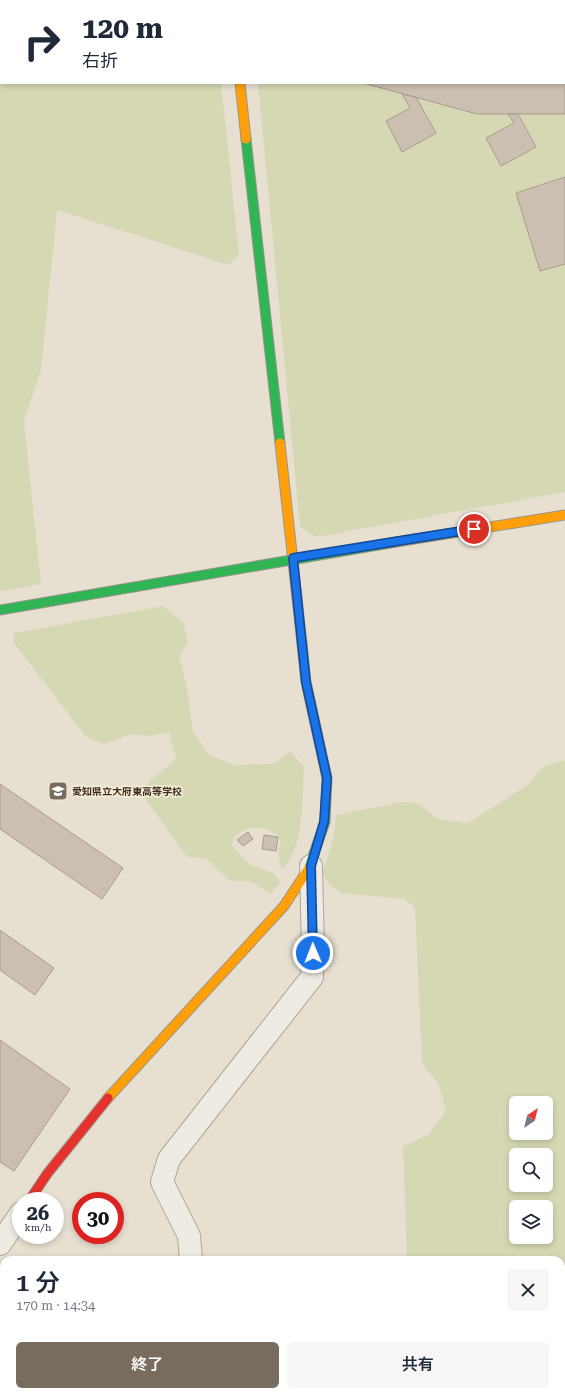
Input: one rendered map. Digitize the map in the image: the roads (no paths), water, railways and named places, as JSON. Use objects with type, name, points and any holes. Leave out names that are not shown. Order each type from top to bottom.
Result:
[{"type":"street","points":[[35,1192],[47,1174],[109,1097],[284,906],[311,866],[324,822],[327,778],[306,682],[240,84]]},
{"type":"street","points":[[0,610],[233,570],[293,558],[565,515]]},
{"type":"street","points":[[191,1256],[189,1236],[162,1182],[169,1159],[312,977],[313,953],[311,866]]},
{"type":"street","points":[[0,1244],[12,1226]]},
{"type":"place","name":"愛知県立大府東高等学校","points":[[58,791]]}]
